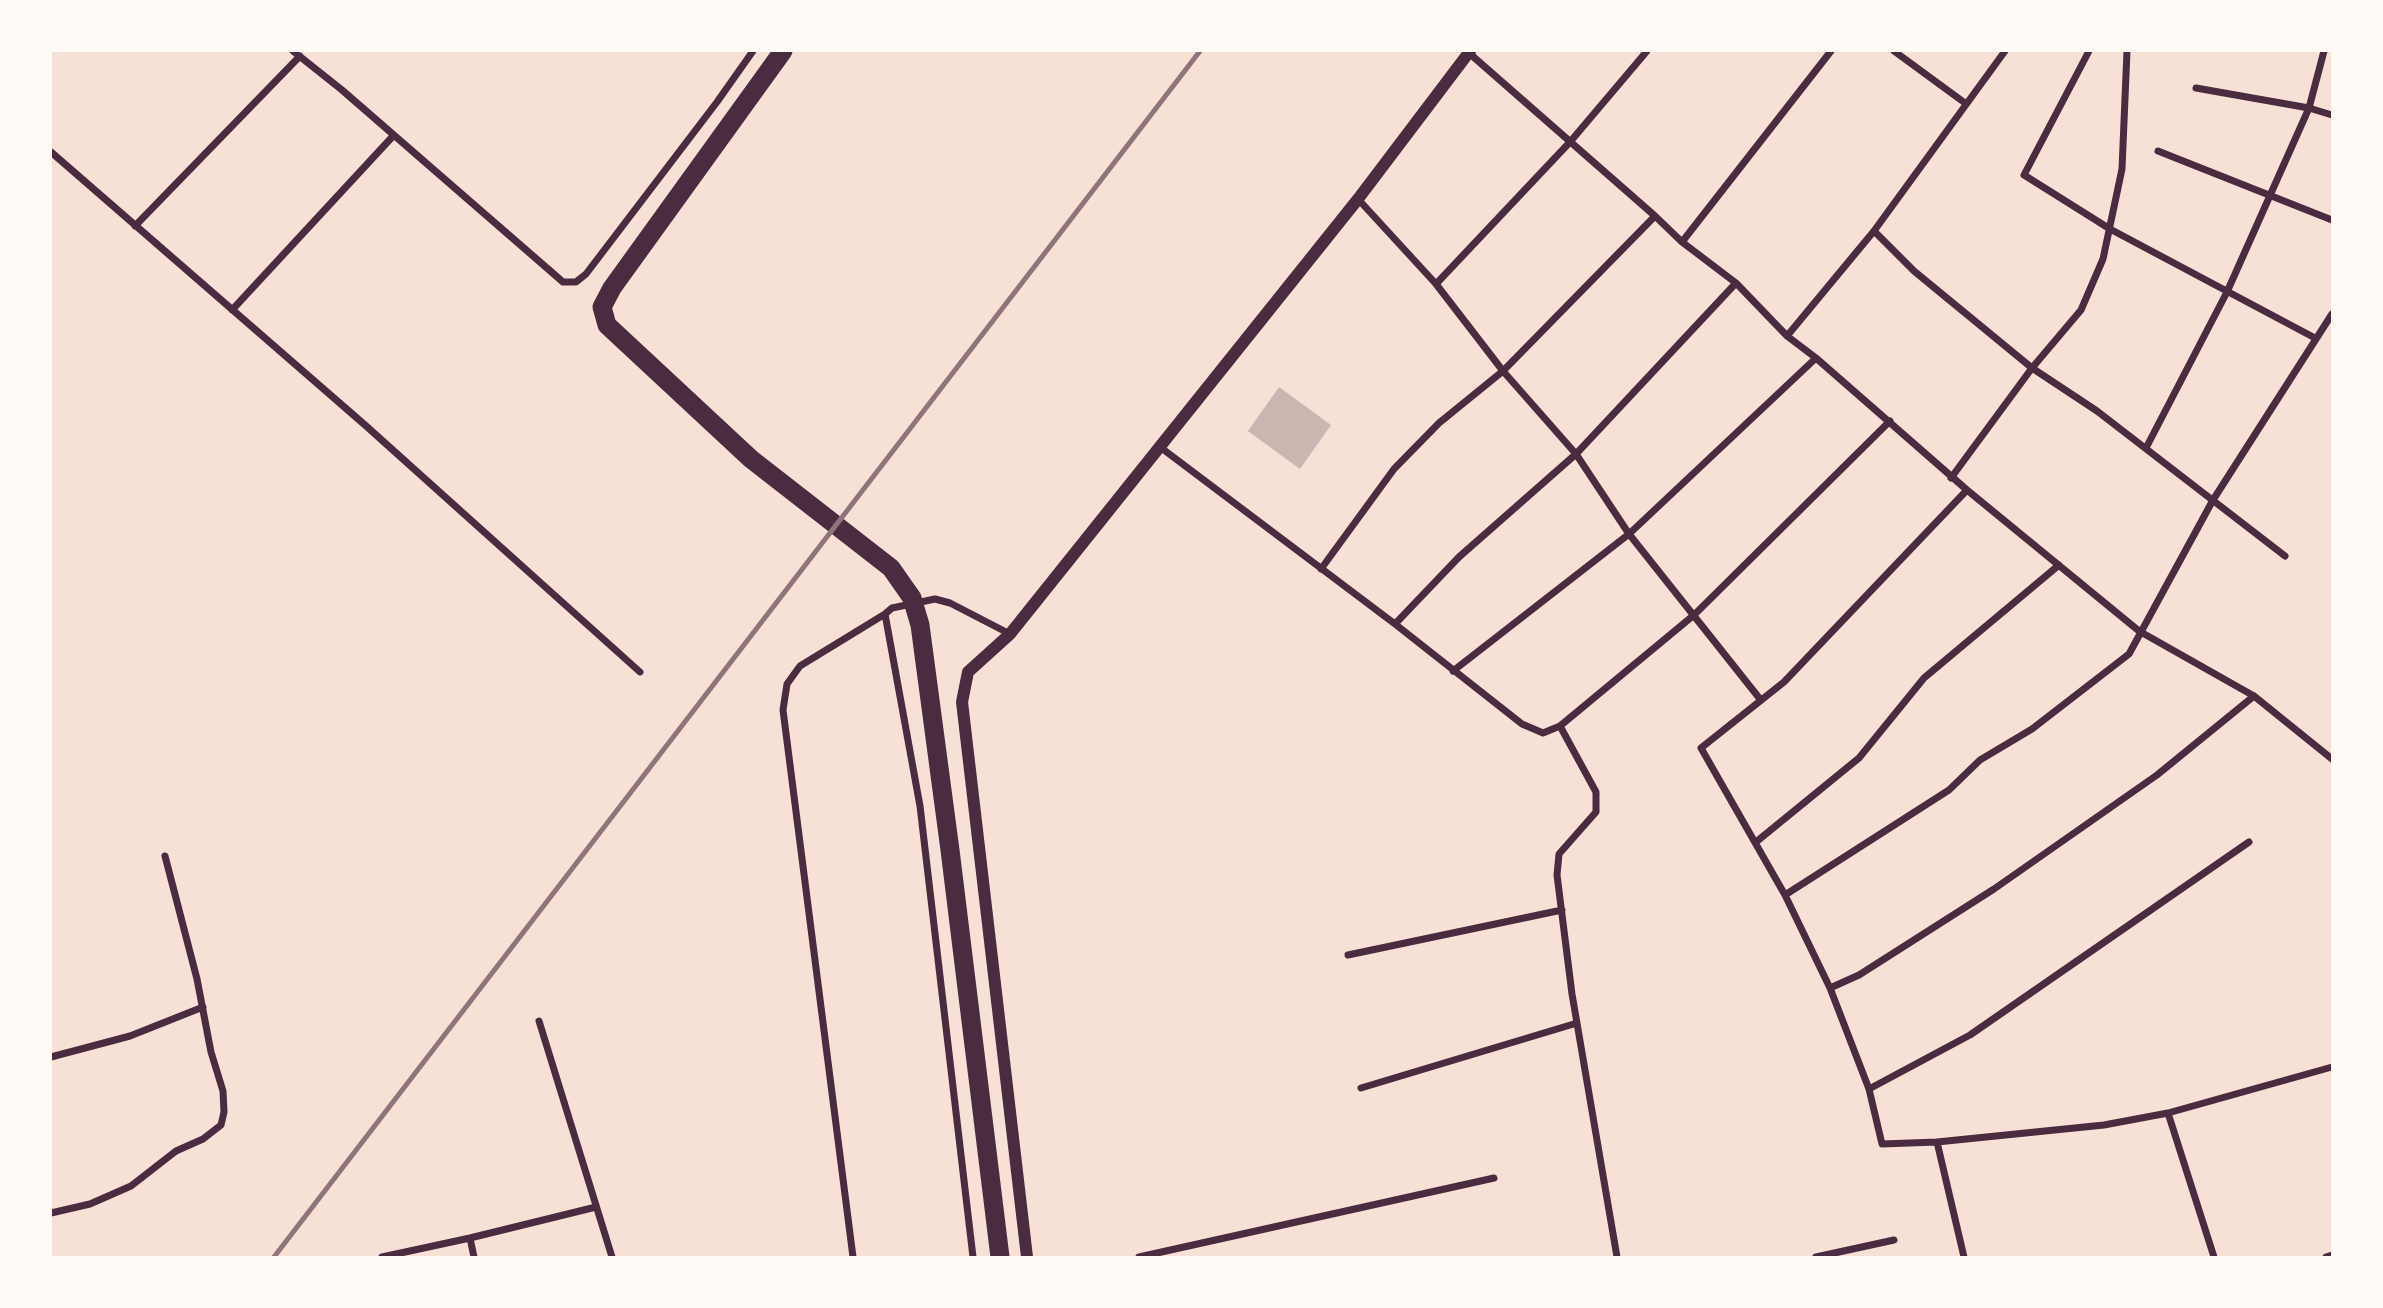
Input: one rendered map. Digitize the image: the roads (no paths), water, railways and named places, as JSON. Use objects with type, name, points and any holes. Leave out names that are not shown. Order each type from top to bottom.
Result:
[{"type":"highway","points":[[783,51],[612,288],[602,307],[607,325],[751,459],[891,568],[912,598],[920,625],[947,823],[1000,1257]]},
{"type":"street","points":[[135,226],[297,53],[563,282],[576,282],[586,274],[753,51]]},
{"type":"street","points":[[1436,284],[1570,142],[1647,51]]},
{"type":"street","points":[[1682,242],[1831,51]]},
{"type":"street","points":[[1894,51],[1965,103]]},
{"type":"street","points":[[1787,336],[1874,231],[2005,51]]},
{"type":"street","points":[[2089,51],[2024,175],[2110,229],[2315,338]]},
{"type":"street","points":[[1951,478],[2032,368],[2081,310],[2103,259],[2123,169],[2127,51]]},
{"type":"street","points":[[2146,448],[2227,292],[2309,108],[2324,51]]},
{"type":"street","points":[[1027,1257],[962,702],[968,672],[1010,634],[1358,199],[1469,52],[1682,242],[1736,283],[1787,336],[1890,421],[1951,478],[2139,631],[2254,696],[2332,759]]},
{"type":"street","points":[[2196,88],[2309,108],[2332,115]]},
{"type":"street","points":[[232,310],[394,135]]},
{"type":"street","points":[[2158,150],[2332,219]]},
{"type":"street","points":[[51,152],[375,435],[640,673]]},
{"type":"street","points":[[1358,199],[1436,284],[1503,371],[1576,454],[1629,534],[1760,699]]},
{"type":"street","points":[[1321,569],[1394,469],[1439,424],[1503,371],[1655,216]]},
{"type":"street","points":[[1874,231],[1914,271],[2032,368],[2097,411],[2285,556]]},
{"type":"street","points":[[1395,624],[1458,557],[1576,454],[1736,283]]},
{"type":"street","points":[[1785,895],[1949,789],[1980,760],[2032,729],[2129,654],[2139,631],[2213,500],[2332,314]]},
{"type":"street","points":[[1453,671],[1629,534],[1816,358]]},
{"type":"street","points":[[1160,447],[1395,624],[1522,724],[1543,733],[1560,726],[1694,615],[1890,421]]},
{"type":"street","points":[[1967,490],[1784,682],[1701,748],[1785,895],[1830,988],[1869,1089],[1882,1144],[1937,1142],[2104,1125],[2168,1113],[2332,1067]]},
{"type":"street","points":[[1756,842],[1859,758],[1924,678],[2059,565]]},
{"type":"street","points":[[853,1257],[783,710],[787,684],[800,666],[892,608],[935,599],[950,603],[1010,634]]},
{"type":"street","points":[[885,614],[920,806],[973,1257]]},
{"type":"street","points":[[1830,988],[1859,975],[1994,889],[2157,775],[2254,696]]},
{"type":"street","points":[[1560,726],[1596,792],[1596,812],[1559,854],[1557,875],[1577,1023],[1617,1257]]},
{"type":"street","points":[[1869,1089],[1970,1035],[2249,842]]},
{"type":"street","points":[[51,1213],[90,1204],[131,1186],[176,1151],[203,1139],[221,1125],[225,1112],[223,1091],[211,1052],[203,1007],[165,856]]},
{"type":"street","points":[[1348,955],[1562,910]]},
{"type":"street","points":[[51,1057],[130,1036],[203,1007]]},
{"type":"street","points":[[539,1021],[612,1257]]},
{"type":"street","points":[[1361,1088],[1577,1023]]},
{"type":"street","points":[[2168,1113],[2214,1257]]},
{"type":"street","points":[[1937,1142],[1965,1257]]},
{"type":"street","points":[[1139,1257],[1494,1178]]},
{"type":"street","points":[[382,1257],[596,1207]]},
{"type":"street","points":[[470,1238],[474,1257]]},
{"type":"street","points":[[1816,1257],[1894,1240]]},
{"type":"street","points":[[2327,1257],[2332,1255]]},
{"type":"railway","points":[[274,1257],[1200,51]]}]
